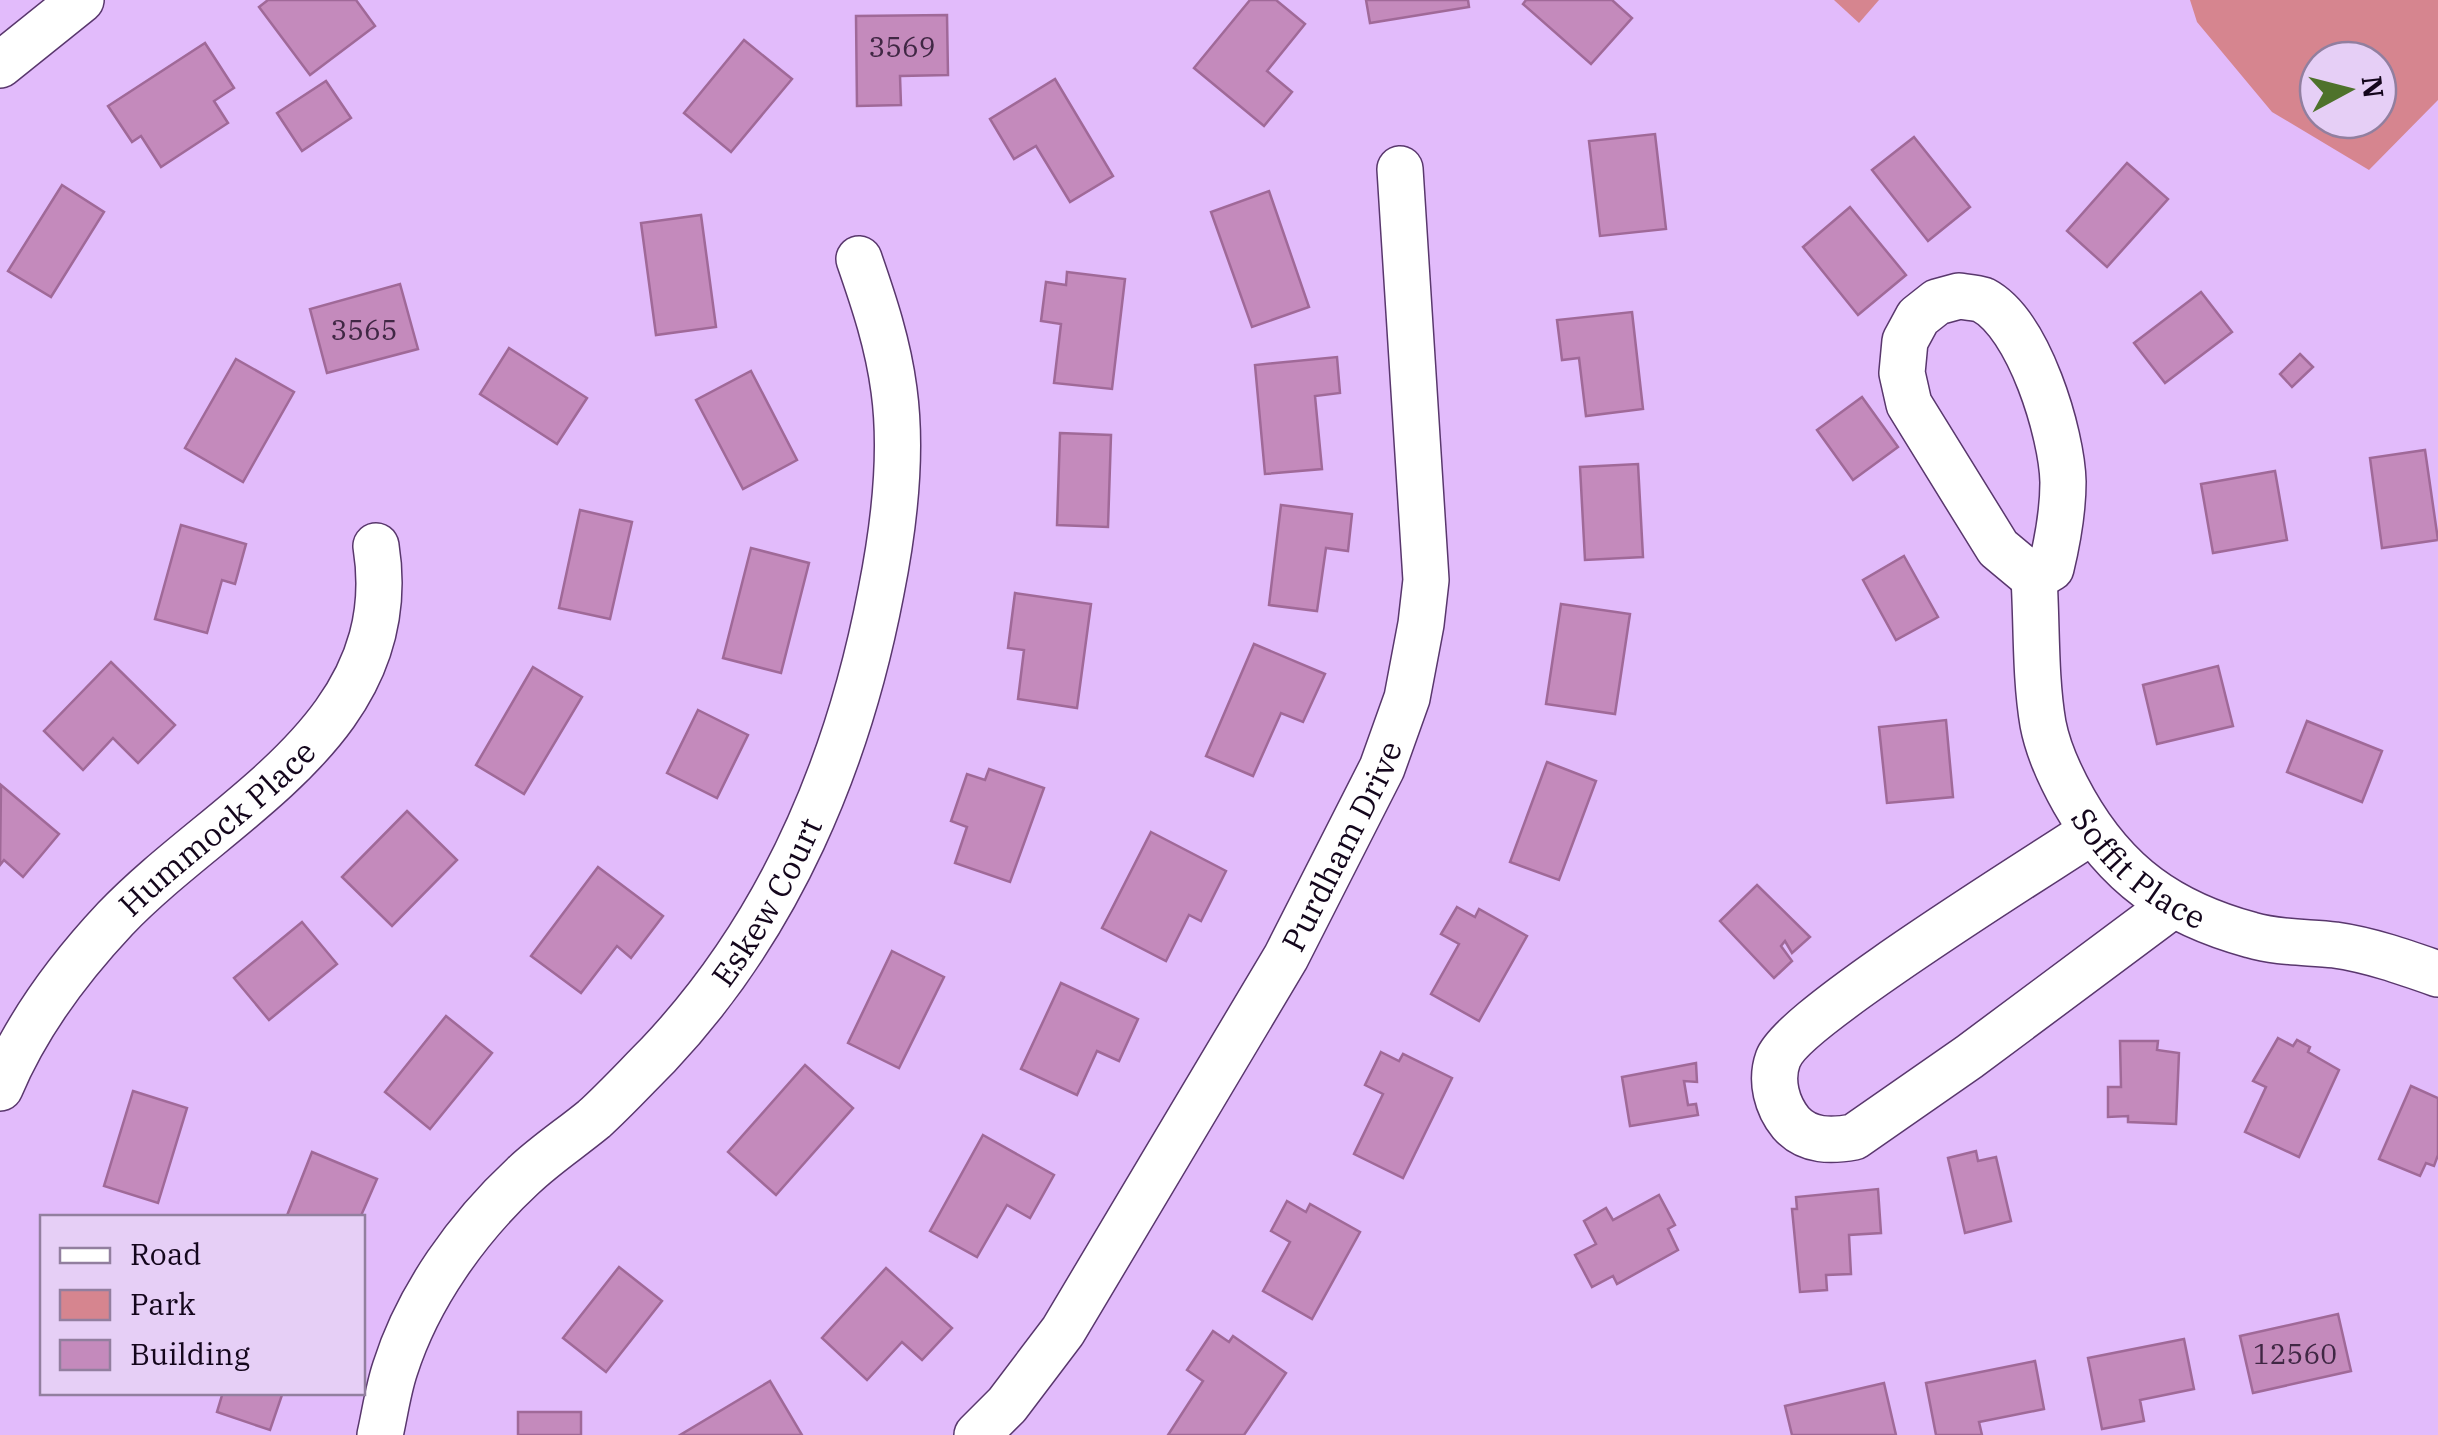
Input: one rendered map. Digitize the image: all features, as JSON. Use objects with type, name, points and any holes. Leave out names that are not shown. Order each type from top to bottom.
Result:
[{"type":"street","points":[[0,65],[81,0]]},
{"type":"street","name":"Purdham Drive","points":[[978,1435],[1008,1405],[1063,1331],[1286,957],[1382,768],[1407,698],[1426,580],[1400,170]]},
{"type":"street","name":"Eskew Court","points":[[380,1435],[395,1369],[410,1331],[444,1270],[486,1214],[525,1174],[594,1118],[660,1052],[720,980],[771,903],[814,820],[843,746],[870,649],[889,550],[897,461],[894,392],[885,341],[859,259]]},
{"type":"street","points":[[1959,296],[1982,300],[2010,326],[2042,385],[2063,478],[2062,524],[2051,568],[2034,578],[1998,548],[1909,404],[1902,373],[1906,341],[1918,317],[1936,302],[1959,296]]},
{"type":"street","name":"Hummock Place","points":[[0,1088],[13,1056],[60,985],[115,919],[178,860],[265,791],[317,736],[351,692],[370,652],[379,608],[376,546]]},
{"type":"street","name":"Soffit Place","points":[[2034,578],[2043,725],[2061,779],[2091,832],[2124,870],[2173,905],[2205,921],[2256,937],[2340,946],[2438,974]]},
{"type":"street","points":[[2091,832],[1856,989],[1792,1038],[1778,1058],[1774,1082],[1780,1106],[1793,1126],[1809,1137],[1834,1141],[1854,1136],[1969,1057],[2173,905]]},
{"type":"green space","points":[[1834,0],[1879,0],[1859,23]]},
{"type":"green space","points":[[2190,0],[2438,0],[2438,100],[2369,170],[2319,140],[2398,140],[2398,40],[2298,40],[2298,128],[2272,112],[2197,22]]},
{"type":"building","points":[[268,0],[356,0],[375,26],[310,75],[259,7]]},
{"type":"building","points":[[1250,0],[1276,0],[1305,24],[1267,71],[1292,92],[1264,126],[1194,68]]},
{"type":"building","points":[[1366,0],[1468,0],[1469,7],[1370,23]]},
{"type":"building","points":[[1526,0],[1612,0],[1632,18],[1591,64],[1523,4]]},
{"type":"building","points":[[947,15],[948,75],[900,76],[901,105],[857,106],[856,16]]},
{"type":"building","points":[[744,40],[792,79],[731,152],[684,113]]},
{"type":"building","points":[[205,43],[234,88],[214,101],[228,123],[161,167],[141,136],[132,142],[108,106]]},
{"type":"building","points":[[1055,79],[1113,176],[1070,202],[1036,146],[1014,159],[990,119]]},
{"type":"building","points":[[326,81],[351,118],[302,151],[277,113]]},
{"type":"building","points":[[1655,134],[1666,229],[1600,236],[1589,141]]},
{"type":"building","points":[[1914,137],[1970,207],[1928,241],[1872,170]]},
{"type":"building","points":[[2127,163],[2168,199],[2107,267],[2067,231]]},
{"type":"building","points":[[62,185],[104,212],[51,297],[8,271]]},
{"type":"building","points":[[1269,191],[1309,307],[1252,327],[1211,212]]},
{"type":"building","points":[[1850,207],[1906,275],[1858,315],[1803,247]]},
{"type":"building","points":[[701,215],[716,327],[656,335],[641,223]]},
{"type":"building","points":[[1067,272],[1125,279],[1112,389],[1054,383],[1061,324],[1041,321],[1046,282],[1066,285]]},
{"type":"building","points":[[400,284],[418,349],[327,373],[310,309]]},
{"type":"building","points":[[2201,292],[2232,332],[2165,383],[2134,343]]},
{"type":"building","points":[[1632,312],[1643,409],[1586,416],[1579,358],[1562,360],[1557,320]]},
{"type":"building","points":[[509,348],[587,398],[557,444],[480,394]]},
{"type":"building","points":[[2300,354],[2313,367],[2292,387],[2280,374]]},
{"type":"building","points":[[1337,357],[1340,393],[1315,396],[1322,469],[1265,474],[1255,365]]},
{"type":"building","points":[[236,359],[294,392],[243,482],[185,448]]},
{"type":"building","points":[[751,371],[797,460],[743,489],[696,400]]},
{"type":"building","points":[[1862,397],[1898,447],[1853,480],[1817,430]]},
{"type":"building","points":[[1060,433],[1111,435],[1108,527],[1057,525]]},
{"type":"building","points":[[2425,450],[2438,540],[2382,548],[2370,458]]},
{"type":"building","points":[[1638,464],[1643,557],[1585,560],[1580,467]]},
{"type":"building","points":[[2275,471],[2287,540],[2213,553],[2201,484]]},
{"type":"building","points":[[1281,505],[1352,514],[1348,551],[1326,548],[1317,611],[1269,605]]},
{"type":"building","points":[[580,510],[632,522],[610,619],[559,608]]},
{"type":"building","points":[[181,525],[246,544],[235,584],[222,580],[207,633],[155,619]]},
{"type":"building","points":[[751,548],[809,563],[781,673],[723,658]]},
{"type":"building","points":[[1904,556],[1938,617],[1896,640],[1863,580]]},
{"type":"building","points":[[1015,593],[1091,604],[1077,708],[1018,699],[1024,650],[1008,648]]},
{"type":"building","points":[[1561,604],[1630,614],[1615,714],[1546,704]]},
{"type":"building","points":[[1254,644],[1325,674],[1303,722],[1281,713],[1253,776],[1206,756]]},
{"type":"building","points":[[111,662],[175,725],[138,763],[113,738],[83,770],[44,731]]},
{"type":"building","points":[[2218,666],[2233,726],[2157,744],[2143,685]]},
{"type":"building","points":[[533,667],[582,697],[524,794],[476,765]]},
{"type":"building","points":[[698,710],[748,735],[717,798],[667,773]]},
{"type":"building","points":[[1946,720],[1953,797],[1887,803],[1879,727]]},
{"type":"building","points":[[2307,721],[2382,751],[2362,802],[2287,772]]},
{"type":"building","points":[[1547,762],[1596,781],[1559,880],[1510,862]]},
{"type":"building","points":[[989,769],[1044,788],[1010,882],[955,863],[967,827],[951,821],[967,774],[985,780]]},
{"type":"building","points":[[1,785],[59,834],[23,877],[4,860],[0,865]]},
{"type":"building","points":[[407,811],[457,860],[392,926],[342,877]]},
{"type":"building","points":[[1151,832],[1226,871],[1201,921],[1189,915],[1166,961],[1102,928]]},
{"type":"building","points":[[598,867],[663,916],[631,958],[617,946],[581,993],[531,956]]},
{"type":"building","points":[[1757,885],[1810,937],[1792,953],[1785,941],[1781,946],[1792,961],[1774,978],[1720,921]]},
{"type":"building","points":[[1457,907],[1475,917],[1479,909],[1527,936],[1479,1021],[1431,994],[1459,944],[1441,934]]},
{"type":"building","points":[[302,922],[337,964],[269,1020],[234,978]]},
{"type":"building","points":[[892,951],[944,977],[899,1068],[848,1043]]},
{"type":"building","points":[[1061,983],[1138,1019],[1119,1061],[1097,1051],[1077,1095],[1021,1069]]},
{"type":"building","points":[[446,1016],[492,1053],[430,1129],[385,1092]]},
{"type":"building","points":[[2278,1038],[2293,1046],[2297,1040],[2310,1047],[2308,1052],[2339,1070],[2299,1157],[2245,1132],[2266,1087],[2253,1081]]},
{"type":"building","points":[[2120,1041],[2158,1041],[2157,1050],[2179,1053],[2176,1124],[2128,1122],[2128,1116],[2108,1117],[2108,1087],[2121,1087]]},
{"type":"building","points":[[1381,1052],[1399,1061],[1403,1054],[1452,1078],[1403,1178],[1354,1154],[1383,1094],[1365,1085]]},
{"type":"building","points":[[1696,1063],[1697,1082],[1684,1081],[1688,1105],[1696,1104],[1698,1115],[1630,1126],[1622,1077]]},
{"type":"building","points":[[805,1065],[853,1108],[776,1195],[728,1152]]},
{"type":"building","points":[[2411,1086],[2438,1098],[2438,1155],[2434,1166],[2426,1163],[2420,1176],[2379,1159]]},
{"type":"building","points":[[133,1091],[187,1108],[158,1203],[104,1186]]},
{"type":"building","points":[[983,1135],[1054,1175],[1030,1218],[1007,1205],[977,1257],[930,1231]]},
{"type":"building","points":[[1976,1151],[1978,1161],[1996,1157],[2011,1221],[1965,1233],[1948,1158]]},
{"type":"building","points":[[312,1152],[377,1179],[361,1215],[287,1215]]},
{"type":"building","points":[[1878,1189],[1881,1233],[1849,1235],[1851,1274],[1826,1275],[1827,1290],[1800,1292],[1792,1209],[1797,1209],[1796,1197]]},
{"type":"building","points":[[1659,1195],[1675,1225],[1668,1229],[1678,1250],[1617,1284],[1613,1276],[1592,1287],[1575,1255],[1596,1244],[1584,1221],[1606,1208],[1613,1220]]},
{"type":"building","points":[[1287,1201],[1306,1212],[1310,1204],[1360,1232],[1312,1319],[1263,1291],[1290,1242],[1271,1231]]},
{"type":"building","points":[[619,1267],[662,1301],[606,1372],[563,1338]]},
{"type":"building","points":[[886,1268],[952,1328],[922,1360],[902,1342],[867,1380],[822,1338]]},
{"type":"building","points":[[2338,1314],[2351,1371],[2253,1393],[2240,1336]]},
{"type":"building","points":[[1213,1331],[1229,1342],[1233,1336],[1286,1373],[1244,1435],[1168,1435],[1203,1381],[1187,1370]]},
{"type":"building","points":[[2184,1339],[2194,1389],[2140,1400],[2144,1421],[2102,1429],[2088,1358]]},
{"type":"building","points":[[2035,1361],[2044,1409],[1979,1422],[1982,1435],[1936,1435],[1926,1383]]},
{"type":"building","points":[[770,1381],[802,1435],[680,1435]]},
{"type":"building","points":[[1884,1383],[1896,1435],[1792,1435],[1785,1406]]},
{"type":"building","points":[[222,1395],[282,1395],[270,1430],[217,1412]]},
{"type":"building","points":[[518,1412],[581,1412],[581,1435],[518,1435]]}]
